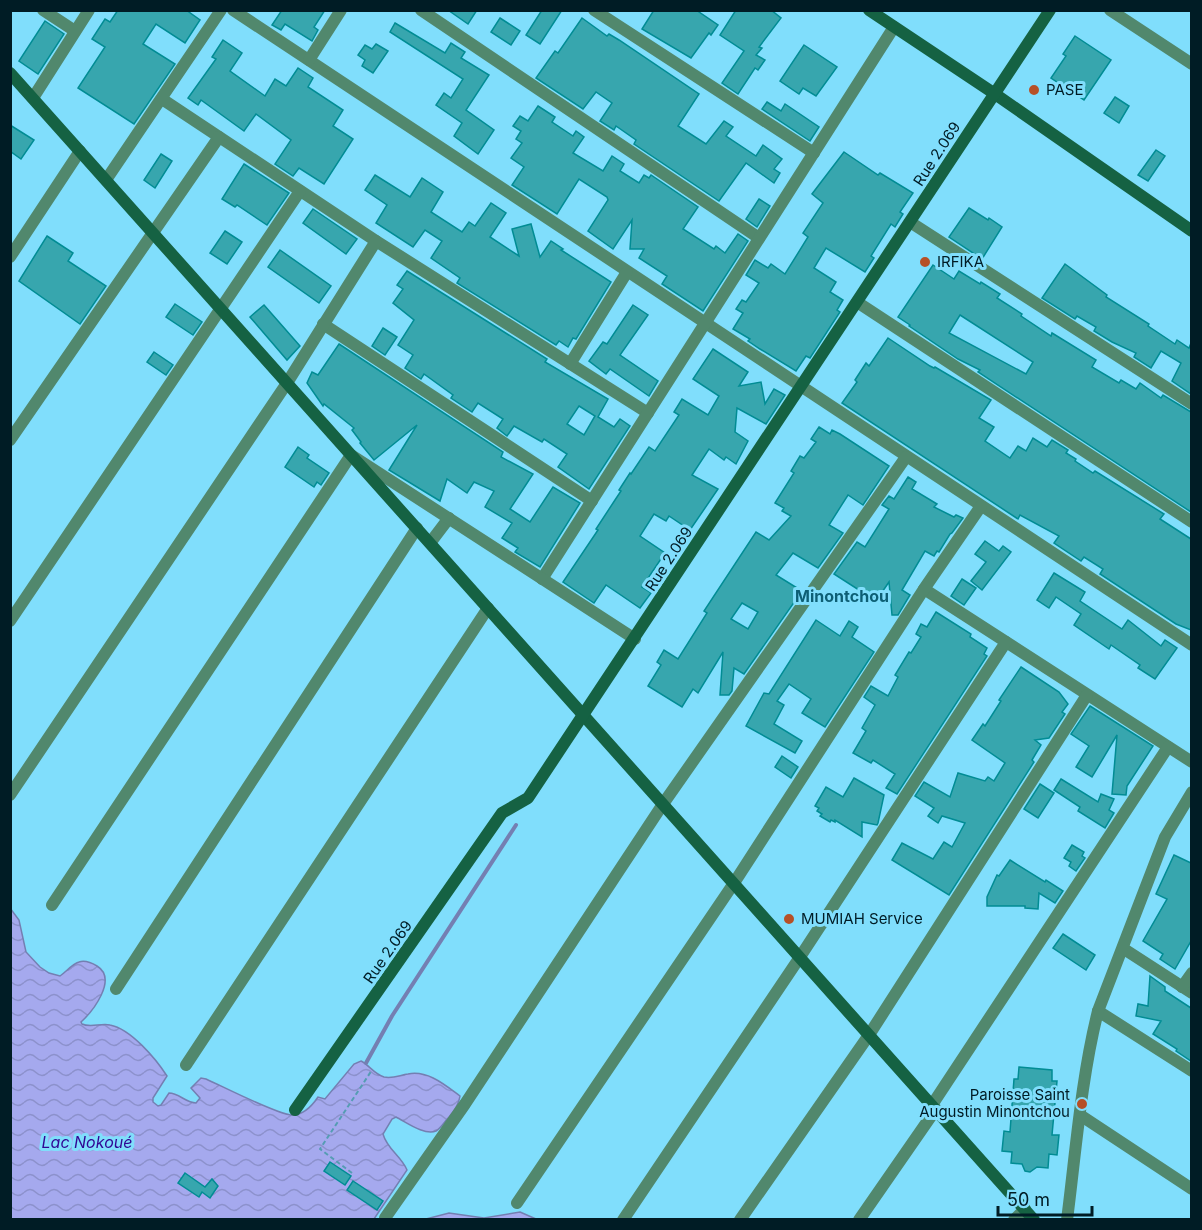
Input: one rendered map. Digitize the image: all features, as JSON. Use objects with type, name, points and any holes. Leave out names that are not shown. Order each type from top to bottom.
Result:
[{"type":"street","points":[[43,10],[75,31]]},
{"type":"street","points":[[33,98],[89,10]]},
{"type":"street","points":[[106,180],[221,10]]},
{"type":"street","points":[[233,10],[1191,645]]},
{"type":"street","points":[[309,60],[341,10]]},
{"type":"street","points":[[421,10],[759,238]]},
{"type":"street","points":[[594,10],[814,153]]},
{"type":"street","points":[[869,10],[995,94],[1191,231]]},
{"type":"street","name":"Rue 2.069","points":[[295,1110],[502,813],[528,798],[1050,10]]},
{"type":"street","points":[[1110,10],[1190,59]]},
{"type":"street","points":[[542,579],[894,27]]},
{"type":"street","points":[[10,73],[1034,1220]]},
{"type":"street","points":[[162,99],[376,241],[648,413]]},
{"type":"street","points":[[10,440],[219,137]]},
{"type":"street","points":[[10,257],[80,151]]},
{"type":"street","points":[[10,621],[300,191]]},
{"type":"street","points":[[910,222],[1191,404]]},
{"type":"street","points":[[10,795],[287,383],[376,241]]},
{"type":"street","points":[[570,364],[627,272]]},
{"type":"street","points":[[857,302],[1191,522]]},
{"type":"street","points":[[323,324],[592,501]]},
{"type":"street","points":[[351,455],[635,639]]},
{"type":"street","points":[[52,906],[351,455]]},
{"type":"street","points":[[385,1218],[465,1104],[663,804],[906,457]]},
{"type":"street","points":[[517,1203],[734,883],[924,589],[981,506]]},
{"type":"street","points":[[430,543],[449,518]]},
{"type":"street","points":[[116,989],[417,528]]},
{"type":"street","points":[[924,589],[1191,762]]},
{"type":"street","points":[[186,1065],[488,608]]},
{"type":"street","points":[[624,1220],[800,957],[1006,642]]},
{"type":"street","points":[[741,1220],[869,1035],[1087,695]]},
{"type":"street","points":[[859,1220],[1168,747]]},
{"type":"street","points":[[1066,1220],[1080,1115],[1098,1011],[1124,949],[1165,837],[1191,792]]},
{"type":"street","points":[[1124,949],[1187,990],[1191,974]]},
{"type":"street","points":[[1098,1011],[1191,1071]]},
{"type":"street","points":[[1080,1115],[1191,1189]]},
{"type":"street","points":[[1014,1220],[1025,1209]]},
{"type":"path","points":[[352,1173],[320,1149],[372,1070]]},
{"type":"water","name":"Lac Nokoué","points":[[10,908],[19,920],[26,952],[40,967],[60,976],[74,964],[84,961],[97,966],[103,972],[105,979],[101,995],[81,1022],[85,1025],[110,1025],[118,1028],[134,1038],[150,1053],[167,1076],[153,1098],[153,1102],[158,1106],[169,1093],[196,1103],[200,1098],[191,1088],[201,1078],[285,1114],[296,1115],[307,1109],[318,1097],[325,1099],[354,1064],[361,1061],[384,1077],[415,1073],[429,1076],[460,1096],[457,1105],[440,1128],[432,1132],[416,1128],[396,1117],[392,1119],[383,1134],[407,1170],[374,1219],[11,1219]]},
{"type":"water","points":[[520,1212],[536,1219],[426,1219],[449,1213],[484,1218]]},
{"type":"building","points":[[118,10],[186,10],[200,20],[185,43],[156,24],[143,44],[175,64],[134,124],[78,88],[105,47],[92,39],[105,19],[110,22]]},
{"type":"building","points":[[282,10],[325,10],[314,27],[318,30],[312,41],[285,24],[281,30],[272,25]]},
{"type":"building","points":[[448,10],[477,10],[468,24]]},
{"type":"building","points":[[542,10],[562,10],[540,44],[526,35]]},
{"type":"building","points":[[654,10],[696,10],[718,25],[711,35],[709,33],[691,58],[642,29]]},
{"type":"building","points":[[736,10],[771,10],[781,18],[759,47],[762,48],[756,55],[765,60],[758,70],[755,68],[738,94],[722,83],[744,51],[720,35]]},
{"type":"building","points":[[500,18],[520,31],[511,45],[491,32]]},
{"type":"building","points":[[582,18],[699,94],[678,126],[706,144],[724,121],[733,127],[726,136],[756,156],[763,145],[782,159],[774,169],[780,173],[774,183],[746,163],[719,201],[634,144],[636,140],[616,126],[614,130],[600,121],[612,103],[596,92],[583,109],[536,78],[555,51],[558,53]]},
{"type":"building","points":[[45,21],[64,34],[38,74],[19,61]]},
{"type":"building","points":[[395,23],[445,53],[451,43],[465,52],[461,58],[489,75],[466,110],[494,130],[478,154],[454,136],[462,123],[436,105],[444,93],[451,98],[463,79],[390,32]]},
{"type":"building","points":[[1075,36],[1111,60],[1084,100],[1051,78],[1066,56],[1063,54]]},
{"type":"building","points":[[223,40],[242,53],[230,71],[265,96],[275,79],[286,86],[298,68],[313,78],[308,87],[343,110],[333,126],[353,139],[324,184],[299,168],[293,176],[275,164],[291,140],[256,114],[244,131],[201,100],[198,105],[188,98],[216,59],[212,57]]},
{"type":"building","points":[[376,44],[388,51],[373,73],[362,66],[365,60],[358,55],[365,45],[372,49]]},
{"type":"building","points":[[804,45],[837,67],[816,96],[803,88],[799,94],[780,81]]},
{"type":"building","points":[[1115,97],[1129,106],[1119,123],[1104,113]]},
{"type":"building","points":[[767,102],[781,111],[785,104],[819,127],[810,141],[762,109]]},
{"type":"building","points":[[538,106],[555,117],[552,122],[573,136],[576,131],[584,137],[573,153],[603,171],[612,156],[624,164],[620,171],[639,183],[644,175],[649,178],[651,175],[698,207],[683,229],[714,249],[716,246],[725,253],[738,234],[748,241],[703,311],[662,284],[667,276],[639,258],[644,249],[630,249],[632,220],[613,249],[588,231],[608,200],[607,197],[579,179],[557,214],[512,185],[524,167],[511,158],[522,143],[516,139],[521,131],[513,126],[520,116],[528,121]]},
{"type":"building","points":[[10,125],[34,140],[21,159],[10,151]]},
{"type":"building","points":[[1156,150],[1165,156],[1148,181],[1138,175]]},
{"type":"building","points":[[844,152],[878,175],[880,173],[913,193],[900,212],[903,214],[895,227],[891,224],[871,256],[874,258],[865,272],[826,248],[814,268],[836,282],[830,292],[843,300],[837,310],[840,312],[810,358],[806,356],[796,371],[733,329],[743,313],[736,309],[742,300],[746,302],[759,283],[746,275],[755,260],[768,268],[771,264],[785,274],[808,237],[803,233],[823,203],[812,194]]},
{"type":"building","points":[[161,154],[172,161],[155,188],[144,180]]},
{"type":"building","points":[[244,164],[289,193],[267,225],[237,205],[235,207],[222,199]]},
{"type":"building","points":[[375,175],[410,197],[422,178],[443,192],[431,212],[462,232],[469,222],[475,226],[491,203],[506,213],[490,237],[519,256],[512,229],[531,224],[540,257],[551,241],[611,282],[576,339],[573,338],[568,347],[559,341],[556,345],[457,283],[460,278],[431,258],[442,241],[425,230],[413,247],[376,223],[387,205],[365,190]]},
{"type":"building","points":[[759,199],[770,206],[757,227],[746,219]]},
{"type":"building","points":[[969,208],[1002,227],[982,259],[949,237]]},
{"type":"building","points":[[313,209],[357,239],[346,254],[303,223]]},
{"type":"building","points":[[225,231],[242,242],[227,264],[210,253]]},
{"type":"building","points":[[47,236],[73,253],[68,261],[106,286],[80,324],[19,281]]},
{"type":"building","points":[[280,250],[331,286],[319,303],[268,267]]},
{"type":"building","points":[[1065,264],[1107,295],[1106,297],[1149,324],[1148,326],[1175,344],[1177,340],[1189,348],[1191,343],[1191,394],[1172,381],[1181,363],[1161,351],[1151,368],[1134,357],[1136,353],[1094,331],[1096,327],[1077,316],[1075,319],[1042,298]]},
{"type":"building","points":[[933,265],[954,279],[959,271],[1000,294],[997,298],[1051,336],[1052,333],[1096,360],[1092,367],[1119,383],[1121,380],[1136,389],[1140,383],[1161,398],[1163,395],[1191,412],[1191,512],[978,372],[980,370],[958,359],[898,317]],"holes":[[[960,315],[1033,362],[1026,374],[949,333]]]},
{"type":"building","points":[[407,271],[547,359],[545,362],[608,399],[598,417],[614,427],[620,419],[630,426],[589,489],[558,467],[567,454],[544,439],[542,442],[514,426],[507,436],[497,428],[503,419],[478,403],[472,412],[451,398],[453,395],[424,374],[421,379],[405,368],[413,355],[398,345],[414,320],[393,303],[403,289],[397,285]],"holes":[[[579,406],[595,416],[584,435],[567,424]]]},
{"type":"building","points":[[175,304],[202,322],[193,335],[166,317]]},
{"type":"building","points":[[264,305],[300,346],[287,360],[250,317]]},
{"type":"building","points":[[633,305],[648,315],[620,355],[658,381],[649,396],[610,369],[606,374],[589,361],[603,342],[607,344]]},
{"type":"building","points":[[383,328],[397,337],[385,355],[372,346]]},
{"type":"building","points":[[888,338],[930,366],[991,400],[979,418],[994,427],[985,441],[1010,458],[1018,446],[1026,451],[1033,438],[1047,447],[1052,440],[1068,450],[1066,453],[1093,473],[1095,471],[1164,514],[1160,519],[1191,539],[1191,630],[1176,624],[1100,574],[1103,569],[1084,557],[1081,561],[1054,543],[1059,536],[1020,515],[1018,519],[842,403],[857,382],[855,380],[866,363],[869,366]]},
{"type":"building","points":[[339,344],[503,452],[501,457],[533,474],[510,509],[530,522],[553,487],[580,503],[540,567],[515,552],[518,548],[502,538],[512,523],[485,507],[494,491],[474,482],[467,493],[447,479],[440,501],[389,470],[417,425],[374,460],[360,443],[352,430],[354,428],[324,404],[323,406],[307,383],[312,372],[318,375]]},
{"type":"building","points":[[713,349],[748,372],[739,386],[761,382],[765,404],[774,389],[785,395],[766,424],[737,408],[735,432],[748,441],[736,464],[726,457],[724,460],[709,449],[692,475],[718,489],[690,530],[669,516],[666,521],[654,514],[640,536],[665,553],[642,587],[651,593],[640,608],[606,585],[594,603],[563,582],[598,530],[596,529],[630,473],[649,447],[655,451],[679,415],[674,412],[682,399],[708,415],[719,396],[693,379]]},
{"type":"building","points":[[154,352],[173,365],[166,375],[147,362]]},
{"type":"building","points":[[819,427],[830,434],[832,430],[889,466],[863,505],[848,495],[829,525],[843,533],[818,568],[793,553],[776,575],[802,591],[744,674],[734,668],[732,691],[729,695],[720,695],[723,652],[698,693],[693,689],[682,707],[648,686],[661,665],[657,662],[664,650],[678,659],[707,613],[704,611],[756,532],[769,540],[791,516],[775,503],[794,473],[791,471],[800,456],[804,458],[816,442],[811,439]],"holes":[[[742,603],[758,612],[748,629],[731,619]]]},
{"type":"building","points":[[298,447],[309,455],[307,458],[329,473],[321,485],[317,482],[314,487],[285,467]]},
{"type":"building","points":[[908,477],[916,482],[912,489],[937,504],[934,507],[954,517],[956,515],[963,518],[939,552],[937,551],[934,556],[925,551],[902,590],[910,595],[898,615],[892,615],[889,582],[876,601],[834,574],[857,542],[865,547],[889,509],[882,505],[889,496],[894,499]]},
{"type":"building","points":[[985,541],[999,551],[1003,546],[1011,552],[982,590],[971,581],[986,562],[975,554]]},
{"type":"building","points":[[1054,573],[1085,592],[1080,601],[1122,629],[1128,620],[1161,646],[1165,640],[1177,648],[1155,679],[1138,668],[1140,665],[1111,645],[1109,649],[1074,625],[1081,614],[1056,597],[1049,608],[1037,600]]},
{"type":"building","points":[[962,579],[976,588],[964,605],[951,596]]},
{"type":"building","points":[[936,612],[971,634],[970,637],[987,648],[984,654],[987,656],[897,794],[886,788],[895,774],[873,760],[871,763],[853,753],[866,731],[862,728],[875,705],[864,697],[871,686],[888,696],[898,677],[895,675],[921,637],[916,634],[921,624],[927,627]]},
{"type":"building","points":[[816,620],[840,636],[849,621],[858,627],[852,637],[874,652],[825,727],[802,713],[811,699],[789,684],[777,701],[784,705],[774,724],[802,741],[795,753],[746,726],[764,693],[769,694]]},
{"type":"building","points":[[1021,667],[1059,692],[1068,704],[1062,712],[1065,714],[1049,738],[1035,740],[1041,745],[1032,760],[1034,762],[949,895],[892,860],[902,843],[933,859],[944,842],[952,847],[965,823],[942,816],[938,823],[928,816],[934,808],[915,796],[924,782],[950,797],[958,773],[985,781],[988,777],[994,781],[1005,763],[972,740],[983,724],[985,726]]},
{"type":"building","points":[[1090,706],[1153,746],[1127,786],[1126,795],[1112,794],[1117,735],[1092,777],[1076,767],[1089,746],[1071,734]]},
{"type":"building","points":[[782,756],[798,767],[791,778],[775,767]]},
{"type":"building","points":[[854,778],[884,795],[877,825],[862,822],[862,837],[835,820],[835,822],[831,820],[830,822],[820,816],[822,814],[817,811],[819,808],[815,806],[826,787],[843,797]]},
{"type":"building","points":[[1061,779],[1098,802],[1101,794],[1114,799],[1109,810],[1114,813],[1105,828],[1078,811],[1080,807],[1054,790]]},
{"type":"building","points":[[1040,784],[1054,793],[1038,818],[1024,809]]},
{"type":"building","points":[[1072,845],[1084,852],[1082,856],[1085,858],[1076,871],[1069,866],[1071,862],[1064,858]]},
{"type":"building","points":[[1174,855],[1191,863],[1191,941],[1175,969],[1160,959],[1163,954],[1143,941],[1167,899],[1156,894]]},
{"type":"building","points":[[1010,860],[1063,891],[1055,903],[1039,893],[1038,909],[1025,908],[1025,906],[987,906],[987,897],[997,875],[999,876]]},
{"type":"building","points":[[1063,934],[1095,955],[1086,970],[1053,948]]},
{"type":"building","points":[[1150,976],[1165,987],[1165,991],[1191,1008],[1191,1061],[1153,1034],[1161,1021],[1136,1016],[1138,1004],[1148,1006]]},
{"type":"building","points":[[1019,1067],[1052,1070],[1052,1081],[1057,1081],[1052,1135],[1059,1135],[1057,1155],[1049,1154],[1048,1168],[1037,1167],[1030,1172],[1025,1171],[1022,1164],[1011,1163],[1012,1152],[1002,1151],[1004,1131],[1010,1132],[1014,1079],[1018,1079]]},
{"type":"building","points":[[330,1162],[351,1176],[345,1185],[324,1171]]},
{"type":"building","points":[[185,1173],[205,1187],[212,1179],[218,1186],[210,1198],[202,1192],[199,1197],[178,1183]]},
{"type":"building","points":[[353,1181],[383,1201],[377,1210],[347,1190]]},
{"type":"waterway","points":[[366,1063],[392,1016],[516,825]]},
{"type":"place","name":"PASE","points":[[1034,90]]},
{"type":"place","name":"IRFIKA","points":[[925,262]]},
{"type":"place","name":"MUMIAH Service","points":[[789,919]]},
{"type":"place","name":"Paroisse Saint Augustin Minontchou","points":[[1082,1104]]},
{"type":"district","name":"Minontchou","points":[[842,596]]}]
